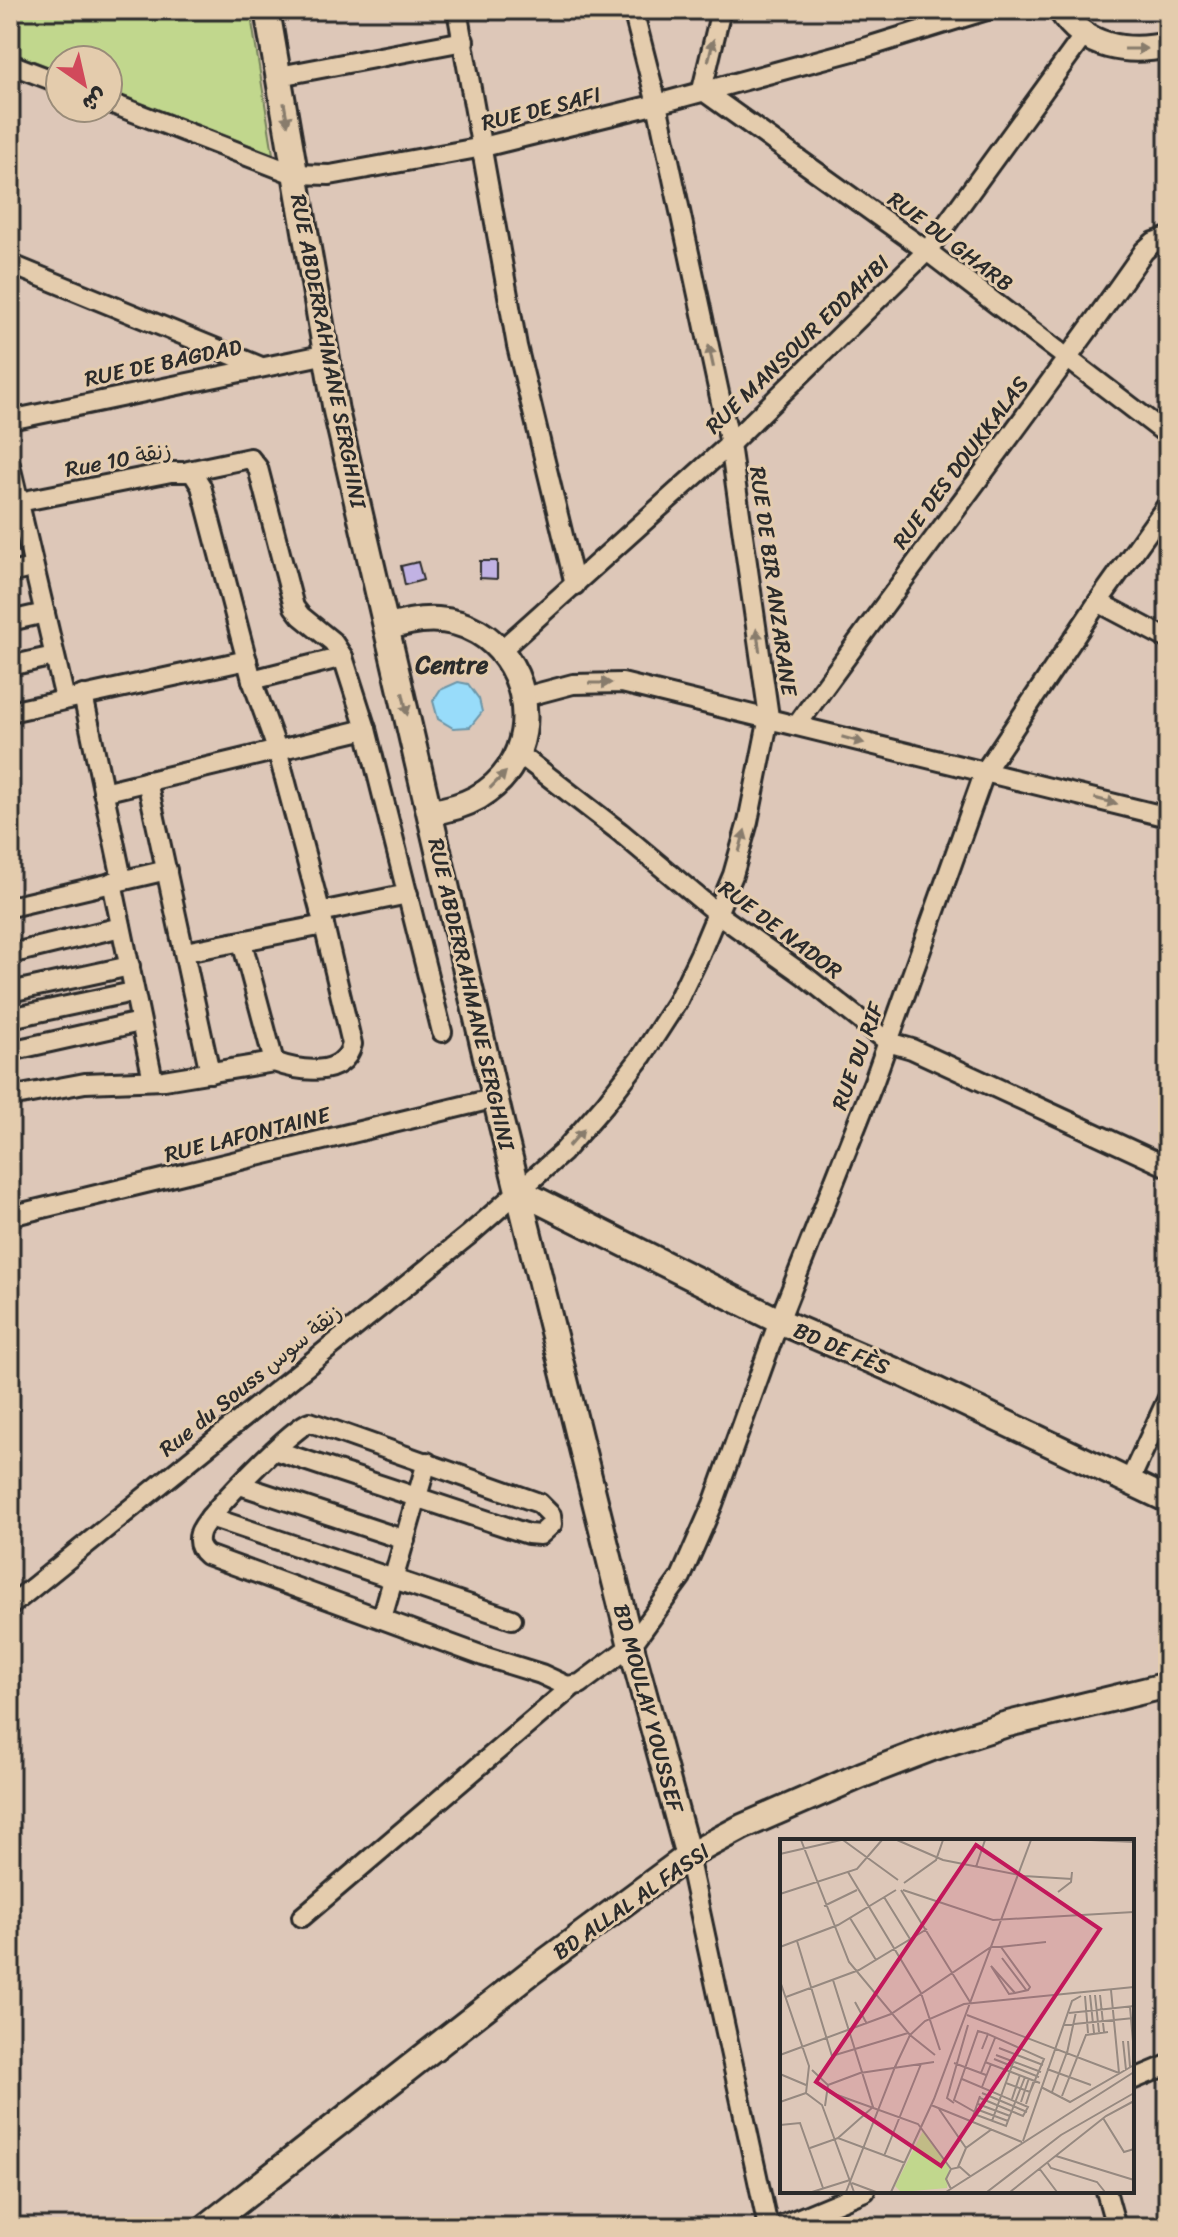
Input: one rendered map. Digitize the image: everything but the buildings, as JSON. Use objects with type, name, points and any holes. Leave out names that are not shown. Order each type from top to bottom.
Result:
[{"type":"street","name":"RUE ABDERRAHMANE SERGHINI","points":[[267,10],[336,411],[388,628],[422,619],[457,622],[481,634],[501,650],[516,672],[524,697],[526,716],[518,753],[497,784],[466,804],[430,812],[519,1191]]},
{"type":"street","points":[[457,10],[517,346],[575,585]]},
{"type":"street","name":"RUE DE BIR ANZARANE","points":[[519,1191],[562,1153],[605,1104],[642,1056],[677,1002],[733,875],[748,822],[769,717],[730,444],[657,104],[633,10]]},
{"type":"street","points":[[702,90],[721,10]]},
{"type":"street","name":"RUE DE SAFI","points":[[124,108],[294,174],[330,175],[483,147],[657,104],[864,48],[987,10]]},
{"type":"street","points":[[1061,10],[1084,35],[1104,45],[1125,50],[1147,50],[1168,45]]},
{"type":"street","name":"RUE MANSOUR EDDAHBI","points":[[501,650],[730,444],[927,251],[1084,35]]},
{"type":"street","points":[[279,76],[464,41]]},
{"type":"street","points":[[10,64],[44,77]]},
{"type":"street","name":"RUE DU GHARB","points":[[702,90],[927,251],[1168,435]]},
{"type":"street","name":"RUE DES DOUKKALAS","points":[[797,725],[910,567],[1069,359],[1144,251],[1154,242],[1168,237]]},
{"type":"street","points":[[10,264],[259,366]]},
{"type":"street","name":"RUE DE BAGDAD","points":[[10,420],[327,354]]},
{"type":"street","points":[[188,471],[253,459],[260,473],[294,607],[333,642],[343,657],[366,729],[442,1032]]},
{"type":"street","name":"Rue 10 زنقة","points":[[19,502],[171,472],[192,472],[200,482],[252,680],[277,749],[352,1044],[350,1052],[337,1065],[325,1069],[309,1071],[274,1062]]},
{"type":"street","points":[[11,475],[19,502],[17,525],[45,613],[54,656],[74,697],[103,792],[121,927],[153,1080]]},
{"type":"street","name":"RUE DU RIF","points":[[302,1917],[573,1686],[631,1646],[681,1577],[713,1504],[779,1321],[888,1042],[985,771],[1168,504]]},
{"type":"street","points":[[10,573],[32,568]]},
{"type":"street","points":[[1098,602],[1168,639]]},
{"type":"street","points":[[10,621],[45,613]]},
{"type":"street","points":[[388,628],[430,812]]},
{"type":"street","points":[[10,666],[54,656]]},
{"type":"street","points":[[252,680],[343,657]]},
{"type":"street","points":[[10,712],[247,660]]},
{"type":"street","points":[[524,697],[573,684],[622,683],[1168,817]]},
{"type":"street","points":[[103,792],[366,729]]},
{"type":"street","name":"RUE DE NADOR","points":[[518,753],[620,832],[718,914],[805,976],[888,1042],[912,1049],[1168,1167]]},
{"type":"street","points":[[147,781],[210,1073]]},
{"type":"street","points":[[10,907],[167,870]]},
{"type":"street","points":[[185,952],[242,942],[408,894]]},
{"type":"street","points":[[10,954],[121,927]]},
{"type":"street","points":[[10,1097],[85,1083],[153,1080],[274,1062],[242,942]]},
{"type":"street","points":[[10,992],[130,966]]},
{"type":"street","points":[[10,1018],[133,992]]},
{"type":"street","points":[[10,1051],[140,1022]]},
{"type":"street","name":"RUE LAFONTAINE","points":[[10,1216],[496,1098]]},
{"type":"street","name":"BD DE FÈS","points":[[519,1191],[779,1321],[905,1375],[1168,1500]]},
{"type":"street","name":"Rue du Souss زنقة سوس","points":[[10,1606],[458,1244],[519,1191]]},
{"type":"street","name":"BD MOULAY YOUSSEF","points":[[519,1191],[631,1646],[688,1856],[768,2227]]},
{"type":"street","points":[[1129,1482],[1168,1398]]},
{"type":"street","points":[[274,1450],[528,1534],[540,1535],[552,1524],[551,1515],[539,1503],[310,1422],[298,1428],[274,1450],[210,1517],[199,1536],[201,1550],[207,1555],[573,1686]]},
{"type":"street","points":[[382,1618],[427,1462]]},
{"type":"street","points":[[240,1485],[405,1540]]},
{"type":"street","points":[[210,1517],[512,1619]]},
{"type":"street","name":"BD ALLAL AL FASSI","points":[[206,2227],[518,1982],[688,1856],[768,1816],[932,1748],[1004,1725],[1168,1685]]},
{"type":"street","points":[[1134,2079],[1168,2065]]},
{"type":"street","points":[[778,2227],[860,2193]]},
{"type":"street","points":[[1107,2193],[1116,2227]]},
{"type":"green space","points":[[10,10],[250,10],[273,154],[124,96],[124,44],[44,44],[44,65],[10,52]]},
{"type":"water","points":[[106,10],[174,10],[171,15],[147,18],[121,16]]},
{"type":"water","points":[[458,682],[468,684],[479,699],[482,712],[470,727],[453,728],[438,719],[433,701],[440,690]]},
{"type":"district","name":"Centre","points":[[452,665]]}]
